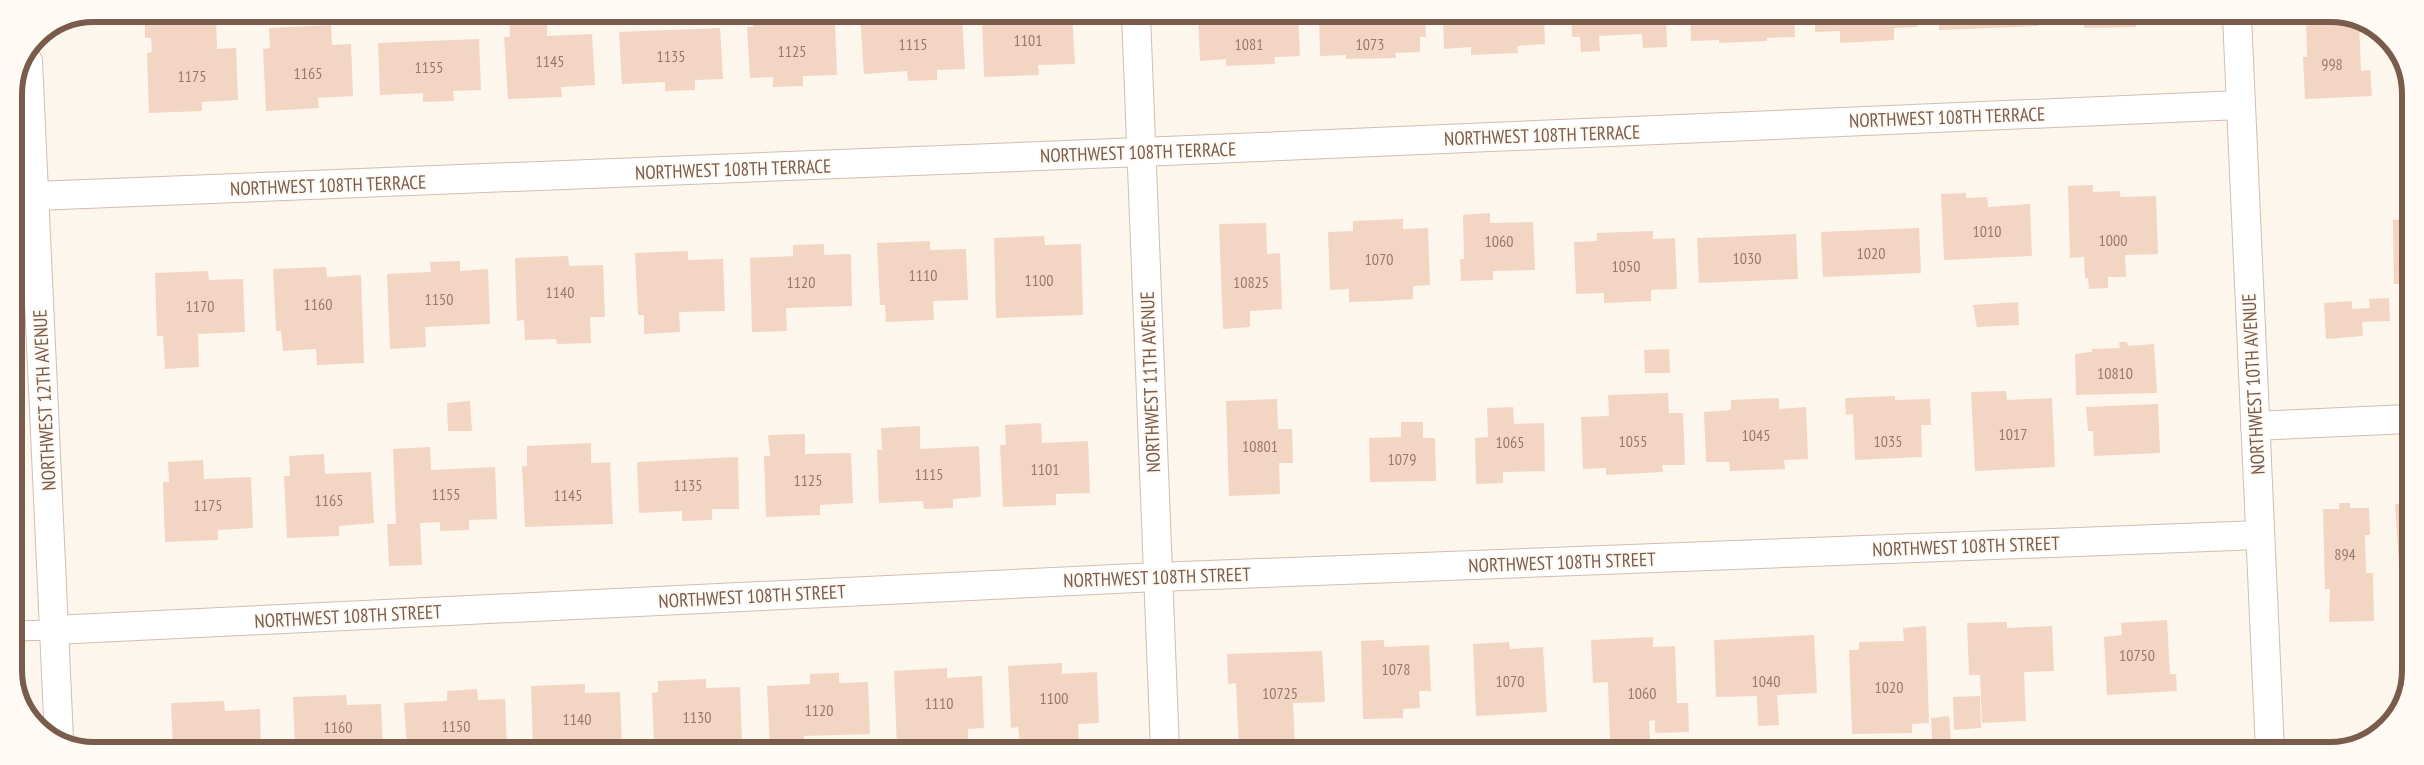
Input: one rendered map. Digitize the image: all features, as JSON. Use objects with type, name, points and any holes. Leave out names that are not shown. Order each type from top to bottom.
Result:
[{"type":"street","name":"NORTHWEST 11TH AVENUE","points":[[1136,22],[1164,742]]},
{"type":"street","name":"NORTHWEST 10TH AVENUE","points":[[2237,22],[2270,742]]},
{"type":"street","name":"NORTHWEST 12TH AVENUE","points":[[28,68],[24,196],[54,630],[59,733]]},
{"type":"street","name":"NORTHWEST 108TH TERRACE","points":[[24,196],[1141,152],[2240,105]]},
{"type":"street","points":[[2255,426],[2402,419]]},
{"type":"street","name":"NORTHWEST 108TH STREET","points":[[54,630],[1157,577],[2260,535]]},
{"type":"lane","points":[[23,631],[54,630]]},
{"type":"building","points":[[182,22],[216,22],[217,49],[236,48],[238,100],[202,102],[202,111],[149,113],[147,53],[152,52],[151,38],[145,38],[145,25],[182,24]]},
{"type":"building","points":[[509,22],[547,22],[547,36],[592,34],[595,85],[561,87],[562,97],[508,99],[504,37],[510,37]]},
{"type":"building","points":[[753,22],[790,22],[790,24],[835,22],[837,75],[803,76],[803,86],[773,87],[773,77],[750,78],[747,27],[753,27]]},
{"type":"building","points":[[860,22],[962,22],[965,69],[937,70],[937,80],[908,81],[907,71],[864,74]]},
{"type":"building","points":[[982,22],[1072,22],[1075,64],[1038,65],[1039,75],[984,77]]},
{"type":"building","points":[[1198,22],[1298,22],[1300,56],[1274,57],[1275,64],[1226,66],[1226,59],[1200,61]]},
{"type":"building","points":[[1319,22],[1425,22],[1426,37],[1420,37],[1420,52],[1395,53],[1396,58],[1346,59],[1346,55],[1320,56]]},
{"type":"building","points":[[1443,22],[1544,22],[1545,44],[1517,46],[1518,53],[1471,55],[1471,47],[1444,49]]},
{"type":"building","points":[[1571,22],[1666,22],[1667,47],[1643,48],[1642,34],[1599,36],[1600,51],[1581,52],[1580,37],[1572,37]]},
{"type":"building","points":[[1690,22],[1794,22],[1795,37],[1767,38],[1767,41],[1719,43],[1719,40],[1691,41]]},
{"type":"building","points":[[1815,22],[1917,22],[1917,27],[1894,28],[1894,40],[1840,43],[1840,31],[1815,32]]},
{"type":"building","points":[[1939,22],[2038,22],[2038,26],[1939,30]]},
{"type":"building","points":[[2084,22],[2136,22],[2136,27],[2084,28]]},
{"type":"building","points":[[2306,22],[2339,23],[2359,29],[2361,71],[2370,70],[2372,96],[2305,99],[2303,57],[2307,57]]},
{"type":"building","points":[[331,25],[332,45],[351,44],[353,96],[318,98],[319,108],[266,111],[263,49],[270,48],[269,28]]},
{"type":"building","points":[[720,28],[723,79],[695,80],[695,90],[665,91],[665,82],[622,84],[619,32]]},
{"type":"building","points":[[479,39],[481,90],[453,91],[454,101],[423,102],[423,93],[380,95],[378,43]]},
{"type":"building","points":[[2093,185],[2093,192],[2120,191],[2120,197],[2156,196],[2158,254],[2125,255],[2126,277],[2108,277],[2108,288],[2089,289],[2088,278],[2085,278],[2084,257],[2070,258],[2068,186]]},
{"type":"building","points":[[1966,193],[1966,198],[1987,197],[1988,207],[2030,204],[2032,256],[1944,260],[1941,194]]},
{"type":"building","points":[[1490,213],[1490,223],[1533,222],[1535,270],[1493,271],[1493,280],[1461,281],[1460,259],[1464,259],[1463,215]]},
{"type":"building","points":[[1403,219],[1403,229],[1428,228],[1430,285],[1413,286],[1413,299],[1381,301],[1349,302],[1349,289],[1330,290],[1328,232],[1353,231],[1353,221]]},
{"type":"building","points":[[2401,219],[2401,284],[2394,284],[2393,220]]},
{"type":"building","points":[[1266,223],[1267,254],[1280,253],[1282,309],[1250,311],[1250,327],[1223,329],[1219,224]]},
{"type":"building","points":[[1919,228],[1921,273],[1823,277],[1821,232]]},
{"type":"building","points":[[1653,231],[1653,239],[1675,238],[1677,289],[1651,290],[1651,301],[1604,303],[1604,293],[1576,294],[1574,242],[1597,241],[1597,233]]},
{"type":"building","points":[[1796,234],[1798,279],[1699,283],[1697,238]]},
{"type":"building","points":[[1044,236],[1045,245],[1081,244],[1083,315],[996,318],[994,238]]},
{"type":"building","points":[[930,241],[930,250],[966,249],[968,300],[933,301],[934,320],[886,322],[885,305],[880,305],[877,243]]},
{"type":"building","points":[[824,244],[824,255],[851,254],[852,306],[786,308],[787,331],[752,332],[750,258],[793,256],[793,245]]},
{"type":"building","points":[[688,251],[688,260],[723,259],[725,311],[679,312],[680,332],[644,334],[644,315],[638,315],[635,253]]},
{"type":"building","points":[[568,256],[569,266],[603,265],[605,317],[590,317],[591,343],[557,344],[556,339],[525,340],[524,320],[517,321],[515,258]]},
{"type":"building","points":[[460,261],[460,271],[488,269],[490,324],[425,327],[426,347],[390,349],[387,274],[431,272],[430,262]]},
{"type":"building","points":[[326,267],[327,277],[361,275],[364,363],[317,365],[316,349],[283,351],[281,331],[276,331],[273,269]]},
{"type":"building","points":[[208,271],[209,280],[243,279],[245,332],[198,334],[199,367],[165,369],[163,336],[157,336],[155,273]]},
{"type":"building","points":[[2389,298],[2390,321],[2362,322],[2363,336],[2326,339],[2324,303],[2352,301],[2352,309],[2370,308],[2369,299]]},
{"type":"building","points":[[2018,302],[2019,325],[1977,327],[1973,305]]},
{"type":"building","points":[[2119,342],[2127,342],[2128,346],[2154,344],[2157,393],[2076,395],[2075,354],[2092,352],[2092,349],[2120,348]]},
{"type":"building","points":[[1669,349],[1670,373],[1645,373],[1644,350]]},
{"type":"building","points":[[2006,391],[2007,400],[2052,398],[2055,467],[1975,471],[1971,392]]},
{"type":"building","points":[[1668,393],[1669,413],[1683,413],[1685,465],[1662,465],[1663,472],[1606,475],[1606,468],[1583,469],[1581,417],[1609,416],[1608,395]]},
{"type":"building","points":[[1895,396],[1895,400],[1930,399],[1931,425],[1921,425],[1922,457],[1855,460],[1853,414],[1846,415],[1845,398]]},
{"type":"building","points":[[1779,398],[1779,409],[1806,407],[1808,459],[1784,460],[1785,469],[1730,471],[1729,462],[1706,462],[1704,412],[1731,410],[1731,400]]},
{"type":"building","points":[[1277,399],[1278,429],[1292,429],[1293,463],[1279,463],[1280,494],[1229,496],[1226,401]]},
{"type":"building","points":[[470,401],[472,431],[448,431],[447,403]]},
{"type":"building","points":[[2158,404],[2160,453],[2094,456],[2093,431],[2088,431],[2086,407]]},
{"type":"building","points":[[1513,407],[1514,424],[1544,423],[1545,471],[1503,472],[1503,483],[1476,484],[1475,438],[1488,437],[1487,408]]},
{"type":"building","points":[[1401,422],[1423,422],[1423,438],[1435,438],[1436,481],[1370,482],[1369,438],[1401,437]]},
{"type":"building","points":[[1041,423],[1042,443],[1088,441],[1090,493],[1056,494],[1056,505],[1003,507],[1000,445],[1006,445],[1005,425]]},
{"type":"building","points":[[920,426],[920,449],[979,446],[981,497],[953,499],[953,508],[924,509],[923,501],[879,503],[877,450],[882,450],[881,428]]},
{"type":"building","points":[[805,434],[805,454],[851,453],[853,503],[820,505],[820,515],[766,517],[764,456],[770,456],[768,435]]},
{"type":"building","points":[[591,443],[591,463],[610,462],[613,524],[525,527],[522,466],[527,466],[527,446]]},
{"type":"building","points":[[430,447],[431,470],[495,467],[497,519],[469,520],[469,530],[440,531],[440,522],[420,523],[422,565],[389,566],[387,524],[396,524],[393,449]]},
{"type":"building","points":[[324,454],[325,474],[371,472],[374,523],[339,526],[339,536],[287,538],[284,476],[290,476],[289,456]]},
{"type":"building","points":[[738,457],[739,509],[712,509],[712,520],[682,521],[682,511],[639,513],[637,462]]},
{"type":"building","points":[[203,460],[204,479],[251,477],[253,528],[218,530],[218,540],[165,542],[163,482],[169,482],[168,462]]},
{"type":"building","points":[[2339,503],[2350,503],[2350,508],[2369,508],[2370,535],[2365,535],[2366,573],[2373,573],[2374,621],[2329,622],[2330,589],[2325,589],[2323,509],[2339,509]]},
{"type":"building","points":[[2395,504],[2402,504],[2402,565],[2399,565]]},
{"type":"building","points":[[2167,620],[2170,674],[2176,674],[2177,691],[2107,695],[2104,637],[2122,635],[2121,623]]},
{"type":"building","points":[[2007,622],[2007,628],[2052,626],[2054,671],[2024,672],[2026,721],[1982,723],[1980,675],[1969,675],[1967,623]]},
{"type":"building","points":[[1926,626],[1929,723],[1912,724],[1912,733],[1852,734],[1849,650],[1859,650],[1859,642],[1904,641],[1903,628]]},
{"type":"building","points":[[1814,635],[1817,693],[1777,695],[1779,725],[1758,726],[1757,696],[1716,697],[1714,640]]},
{"type":"building","points":[[1653,637],[1653,647],[1675,646],[1677,703],[1688,703],[1689,732],[1655,733],[1655,720],[1649,721],[1650,739],[1610,740],[1608,682],[1593,683],[1591,640]]},
{"type":"building","points":[[1384,640],[1384,647],[1429,645],[1431,691],[1419,691],[1420,708],[1403,709],[1403,718],[1363,719],[1361,641]]},
{"type":"building","points":[[1509,642],[1510,649],[1543,647],[1547,712],[1476,716],[1473,644]]},
{"type":"building","points":[[1322,651],[1325,702],[1293,703],[1295,742],[1239,742],[1236,683],[1228,684],[1227,654]]},
{"type":"building","points":[[1062,663],[1062,674],[1097,672],[1099,723],[1078,724],[1079,742],[1020,742],[1018,727],[1011,728],[1008,666]]},
{"type":"building","points":[[947,668],[947,678],[982,676],[984,728],[968,729],[968,742],[897,742],[894,671]]},
{"type":"building","points":[[839,673],[839,683],[868,682],[870,734],[804,736],[804,742],[770,742],[767,686],[810,684],[810,674]]},
{"type":"building","points":[[706,679],[706,688],[740,687],[742,742],[654,742],[652,693],[658,692],[658,681]]},
{"type":"building","points":[[585,684],[585,693],[620,692],[622,742],[533,742],[531,686]]},
{"type":"building","points":[[477,689],[478,700],[505,699],[507,742],[407,742],[404,703],[447,701],[447,691]]},
{"type":"building","points":[[346,695],[347,705],[381,704],[383,742],[295,742],[293,697]]},
{"type":"building","points":[[1980,696],[1981,728],[1954,730],[1953,697]]},
{"type":"building","points":[[224,701],[225,711],[260,709],[261,742],[173,742],[171,703]]},
{"type":"building","points":[[1949,716],[1951,742],[1932,742],[1931,718]]}]
